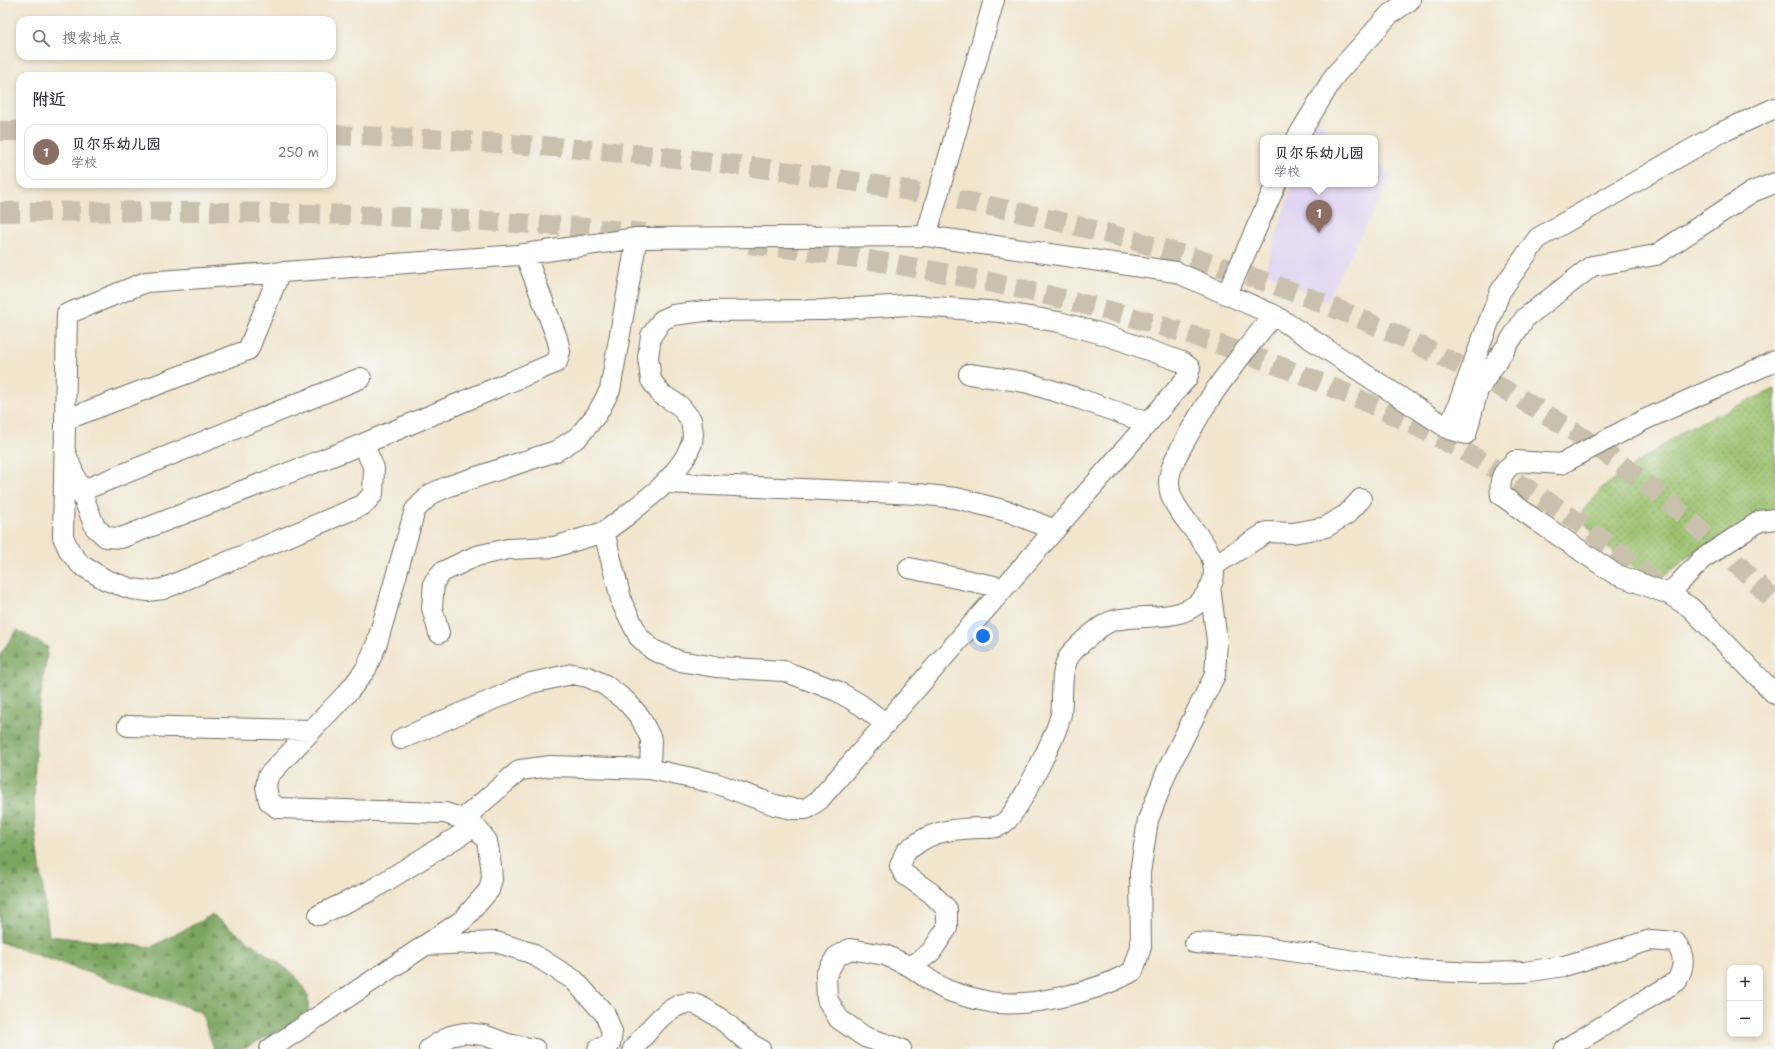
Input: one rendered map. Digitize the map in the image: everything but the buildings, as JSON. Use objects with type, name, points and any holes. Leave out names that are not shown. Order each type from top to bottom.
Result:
[{"type":"street","points":[[926,236],[994,0]]},
{"type":"street","points":[[1299,135],[1335,75],[1390,14],[1410,0]]},
{"type":"street","points":[[1448,429],[1500,292],[1538,238],[1720,132],[1775,108]]},
{"type":"street","points":[[363,444],[374,468],[373,494],[362,505],[163,589],[148,591],[132,589],[106,580],[81,565],[70,552],[63,537],[67,314],[146,282],[525,254],[637,238],[926,236],[1176,272],[1273,315],[1448,429],[1466,434],[1478,390],[1525,318],[1592,266],[1656,256],[1752,192],[1775,183]]},
{"type":"street","points":[[1227,294],[1275,187]]},
{"type":"street","points":[[270,1049],[463,920],[489,890],[492,879],[487,842],[469,823],[445,814],[278,808],[269,801],[266,787],[268,776],[350,690],[366,669],[377,644],[415,510],[431,494],[449,486],[556,451],[578,437],[597,414],[610,390],[637,238]]},
{"type":"street","points":[[64,449],[95,527],[106,537],[121,538],[363,444],[557,362],[560,352],[557,338],[525,254]]},
{"type":"street","points":[[65,420],[248,350],[280,272]]},
{"type":"street","points":[[319,915],[370,891],[469,823],[520,770],[552,766],[650,769],[715,783],[775,805],[793,809],[806,809],[819,800],[1148,424],[1187,378],[1190,368],[1182,362],[1106,335],[1059,322],[1000,312],[908,304],[823,310],[705,311],[673,315],[662,320],[651,336],[648,357],[651,380],[660,394],[680,406],[691,420],[693,434],[692,443],[685,458],[665,483],[626,516],[604,532],[554,548],[508,549],[476,556],[442,572],[434,582],[432,608],[439,633]]},
{"type":"street","points":[[911,967],[931,952],[947,928],[948,922],[947,909],[931,893],[904,874],[900,866],[906,852],[923,838],[950,829],[997,827],[1005,822],[1018,806],[1039,766],[1054,732],[1060,715],[1065,665],[1073,651],[1109,622],[1124,619],[1168,616],[1185,611],[1199,603],[1208,592],[1213,577],[1213,566],[1209,551],[1175,505],[1169,481],[1175,458],[1209,399],[1273,315]]},
{"type":"street","points":[[1775,361],[1644,420],[1561,464],[1515,461],[1505,470],[1500,480],[1501,495],[1615,574],[1669,594],[1691,608],[1775,694]]},
{"type":"street","points":[[970,374],[1025,382],[1080,399],[1148,424]]},
{"type":"street","points":[[81,491],[361,378]]},
{"type":"street","points":[[665,483],[925,495],[956,498],[1010,512],[1055,530]]},
{"type":"street","points":[[1213,566],[1267,532],[1293,533],[1326,527],[1347,514],[1361,499]]},
{"type":"street","points":[[1669,594],[1702,559],[1770,518]]},
{"type":"street","points":[[604,532],[622,603],[639,637],[653,650],[679,661],[716,667],[784,671],[837,691],[861,705],[886,724]]},
{"type":"street","points":[[909,568],[1004,588]]},
{"type":"street","points":[[900,1049],[865,1037],[839,1019],[827,999],[826,975],[836,958],[850,949],[884,955],[911,967],[947,990],[996,1003],[1032,1002],[1075,993],[1116,981],[1132,971],[1141,947],[1140,873],[1148,820],[1166,771],[1215,675],[1217,641],[1210,587]]},
{"type":"street","points":[[401,739],[532,683],[572,674],[588,677],[605,685],[627,702],[640,717],[651,739],[650,769]]},
{"type":"street","points":[[128,726],[311,730]]},
{"type":"street","points":[[1195,943],[1257,946],[1414,970],[1497,973],[1525,972],[1564,966],[1651,940],[1675,942],[1682,950],[1683,968],[1677,981],[1565,1049]]},
{"type":"street","points":[[425,945],[496,942],[531,953],[574,980],[605,1014],[612,1032],[610,1044],[598,1049]]},
{"type":"street","points":[[633,1049],[664,1013],[681,1005],[690,1003],[716,1014],[752,1046],[760,1049]]},
{"type":"street","points":[[429,1049],[450,1036],[464,1033],[484,1035],[508,1044],[535,1049]]},
{"type":"shaded area","points":[[1317,121],[1336,135],[1311,135]]},
{"type":"shaded area","points":[[1378,165],[1392,175],[1326,302],[1265,272],[1291,187],[1378,187]]},
{"type":"green space","points":[[1775,389],[1775,508],[1696,551],[1654,584],[1602,543],[1579,516],[1603,487],[1686,429]]},
{"type":"green space","points":[[17,630],[48,647],[36,728],[34,803],[35,827],[49,936],[151,947],[212,915],[295,975],[308,995],[308,1016],[242,1049],[214,1049],[201,1012],[0,942],[0,655]]},
{"type":"tunnel","points":[[0,131],[16,131]]},
{"type":"tunnel","points":[[336,135],[496,143],[605,151],[768,169],[875,185],[982,205],[1088,229],[1193,258],[1296,293],[1395,334],[1492,383],[1585,439],[1661,495],[1708,536],[1775,602]]},
{"type":"tunnel","points":[[0,212],[242,212],[323,214],[484,221],[645,233]]},
{"type":"tunnel","points":[[749,244],[848,257],[949,274],[1049,296],[1149,322],[1247,354],[1342,392],[1434,435],[1521,485],[1559,509],[1596,535],[1666,592]]},
{"type":"place","name":"贝尔乐幼儿园","points":[[1319,233]]}]
